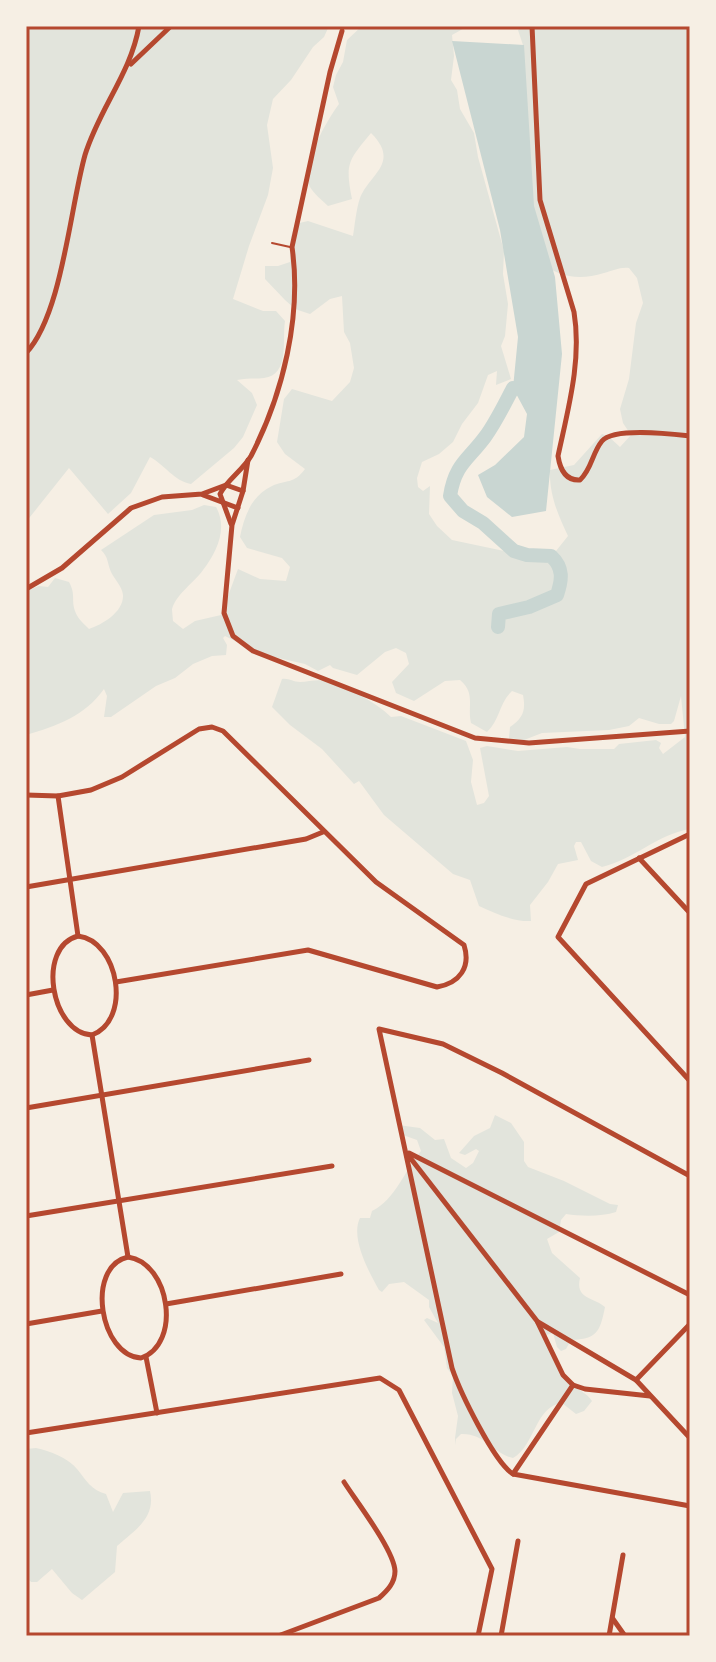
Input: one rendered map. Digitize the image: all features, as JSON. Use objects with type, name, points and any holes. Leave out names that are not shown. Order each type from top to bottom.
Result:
[{"type":"street","points":[[26,353],[39,337],[52,305],[73,203],[93,132],[129,65],[139,26]]},
{"type":"street","points":[[129,65],[171,26]]},
{"type":"street","points":[[532,26],[540,200],[577,329],[576,362],[558,456],[560,468],[570,478],[580,480],[589,469],[600,444],[611,435],[668,433],[690,436]]},
{"type":"street","points":[[232,525],[220,494],[248,460],[276,391],[294,317],[292,247],[330,72],[342,31]]},
{"type":"street","points":[[248,460],[243,491],[232,525],[224,613],[233,636],[253,651],[475,738],[529,743],[690,731]]},
{"type":"street","points":[[26,589],[62,568],[131,508],[162,497],[202,494],[226,485],[243,491]]},
{"type":"street","points":[[202,494],[238,508]]},
{"type":"street","points":[[26,795],[58,796],[91,790],[112,782],[199,729],[212,727],[223,731],[376,882],[464,945],[466,963],[460,977],[437,987],[308,950],[116,982]]},
{"type":"street","points":[[58,796],[78,936]]},
{"type":"street","points":[[26,887],[306,839],[324,832]]},
{"type":"street","points":[[690,834],[586,884],[558,937],[690,1081]]},
{"type":"street","points":[[639,858],[690,913]]},
{"type":"street","points":[[78,936],[89,939],[104,953],[116,982],[112,1012],[103,1029],[92,1035],[81,1034],[65,1018],[53,990],[58,953],[67,941],[78,936]]},
{"type":"street","points":[[26,995],[53,990]]},
{"type":"street","points":[[690,1176],[443,1044],[379,1029],[452,1368],[462,1398],[509,1473],[690,1506]]},
{"type":"street","points":[[92,1035],[128,1257]]},
{"type":"street","points":[[26,1108],[309,1060]]},
{"type":"street","points":[[405,1151],[690,1295]]},
{"type":"street","points":[[405,1151],[537,1321],[563,1375],[573,1385],[585,1389],[650,1396]]},
{"type":"street","points":[[26,1216],[332,1166]]},
{"type":"street","points":[[128,1257],[140,1260],[154,1275],[166,1304],[162,1334],[153,1351],[146,1357],[131,1356],[119,1346],[102,1311],[102,1296],[108,1274],[117,1261],[128,1257]]},
{"type":"street","points":[[166,1304],[341,1274]]},
{"type":"street","points":[[26,1324],[102,1311]]},
{"type":"street","points":[[537,1321],[636,1380],[690,1438]]},
{"type":"street","points":[[636,1380],[690,1324]]},
{"type":"street","points":[[146,1357],[157,1413]]},
{"type":"street","points":[[26,1433],[380,1378],[399,1390],[492,1569],[478,1636]]},
{"type":"street","points":[[513,1474],[573,1385]]},
{"type":"street","points":[[278,1636],[379,1598],[390,1589],[395,1571],[385,1545],[344,1482]]},
{"type":"street","points":[[501,1636],[518,1541]]},
{"type":"street","points":[[609,1636],[623,1555]]},
{"type":"street","points":[[612,1618],[625,1636]]},
{"type":"lane","points":[[272,243],[292,247]]},
{"type":"shaded area","points":[[26,26],[241,26],[243,29],[245,26],[329,26],[324,37],[273,99],[267,125],[273,168],[268,195],[233,299],[263,311],[276,311],[285,321],[284,347],[281,364],[272,375],[237,380],[252,393],[257,405],[243,437],[191,484],[180,480],[150,457],[131,493],[108,514],[69,468],[26,522]]},
{"type":"shaded area","points":[[362,26],[468,26],[452,35],[454,56],[451,80],[457,90],[460,109],[474,133],[504,251],[503,274],[508,304],[501,346],[511,379],[496,385],[497,371],[488,375],[478,403],[453,442],[439,454],[422,462],[417,478],[418,487],[423,491],[430,486],[429,514],[452,540],[518,554],[543,555],[556,551],[568,536],[553,496],[550,470],[574,465],[602,434],[620,447],[631,435],[623,423],[620,409],[629,379],[636,323],[643,303],[637,278],[629,268],[577,277],[561,274],[538,261],[512,53],[523,45],[518,30],[523,26],[690,26],[690,829],[667,836],[625,859],[602,867],[591,861],[581,842],[576,842],[574,846],[578,860],[558,864],[530,905],[531,921],[511,919],[479,906],[470,880],[453,874],[384,815],[359,781],[354,784],[322,749],[290,725],[272,707],[282,679],[333,683],[369,700],[391,717],[401,716],[466,741],[473,760],[471,782],[477,805],[484,803],[489,796],[480,748],[487,746],[518,751],[567,747],[614,749],[619,744],[656,740],[661,743],[659,748],[663,754],[685,737],[681,696],[671,724],[639,718],[629,726],[609,730],[542,733],[524,740],[509,738],[510,727],[522,714],[523,695],[512,691],[487,732],[471,723],[468,690],[460,680],[445,681],[414,701],[396,693],[392,682],[409,664],[406,653],[396,648],[385,652],[357,675],[330,665],[318,671],[305,664],[261,654],[225,636],[226,655],[212,656],[193,664],[111,717],[104,717],[107,696],[104,689],[70,719],[26,735],[26,591],[39,586],[48,587],[55,578],[69,582],[75,611],[83,623],[89,629],[106,621],[120,607],[123,595],[101,550],[154,515],[192,510],[204,505],[216,507],[219,515],[221,531],[213,556],[172,609],[173,621],[183,629],[195,621],[221,615],[238,569],[260,579],[286,581],[290,567],[282,558],[247,548],[240,537],[244,522],[259,495],[272,486],[293,480],[305,469],[285,454],[277,442],[284,399],[292,389],[332,401],[350,382],[354,368],[350,343],[344,332],[342,296],[330,299],[310,314],[295,309],[265,279],[265,266],[290,262],[295,224],[308,221],[353,236],[360,198],[383,160],[380,143],[371,133],[350,163],[352,199],[328,206],[310,187],[308,168],[316,144],[339,104],[333,87],[343,62],[347,40]]},
{"type":"shaded area","points":[[452,41],[524,45],[534,206],[555,277],[562,354],[546,511],[512,517],[487,497],[478,475],[495,465],[524,437],[527,414],[513,388],[518,337],[500,230]]},
{"type":"shaded area","points":[[495,1115],[511,1123],[524,1142],[524,1161],[528,1167],[618,1205],[616,1212],[604,1215],[566,1214],[561,1220],[559,1232],[547,1239],[552,1253],[580,1278],[583,1294],[605,1307],[596,1332],[587,1338],[571,1340],[566,1349],[561,1351],[557,1347],[553,1333],[546,1335],[563,1373],[592,1401],[584,1411],[576,1414],[562,1403],[546,1411],[526,1445],[513,1458],[469,1435],[461,1434],[456,1439],[456,1445],[455,1438],[458,1416],[452,1393],[453,1376],[447,1368],[444,1347],[424,1320],[427,1318],[438,1323],[429,1307],[429,1300],[404,1282],[389,1284],[382,1292],[379,1290],[362,1255],[357,1235],[360,1218],[370,1218],[372,1211],[387,1200],[421,1151],[417,1140],[403,1135],[398,1125],[420,1128],[435,1140],[444,1139],[451,1158],[466,1168],[473,1163],[479,1151],[476,1149],[465,1155],[459,1153],[474,1136],[490,1128]]},
{"type":"shaded area","points":[[36,1448],[73,1465],[93,1487],[106,1494],[113,1512],[123,1493],[150,1491],[147,1516],[117,1546],[115,1572],[82,1600],[52,1569],[37,1582],[31,1582],[26,1576],[26,1449]]},
{"type":"waterway","points":[[498,627],[499,614],[529,607],[557,595],[561,579],[558,565],[551,556],[514,551],[483,523],[463,511],[450,496],[459,469],[489,431],[513,388]]}]
